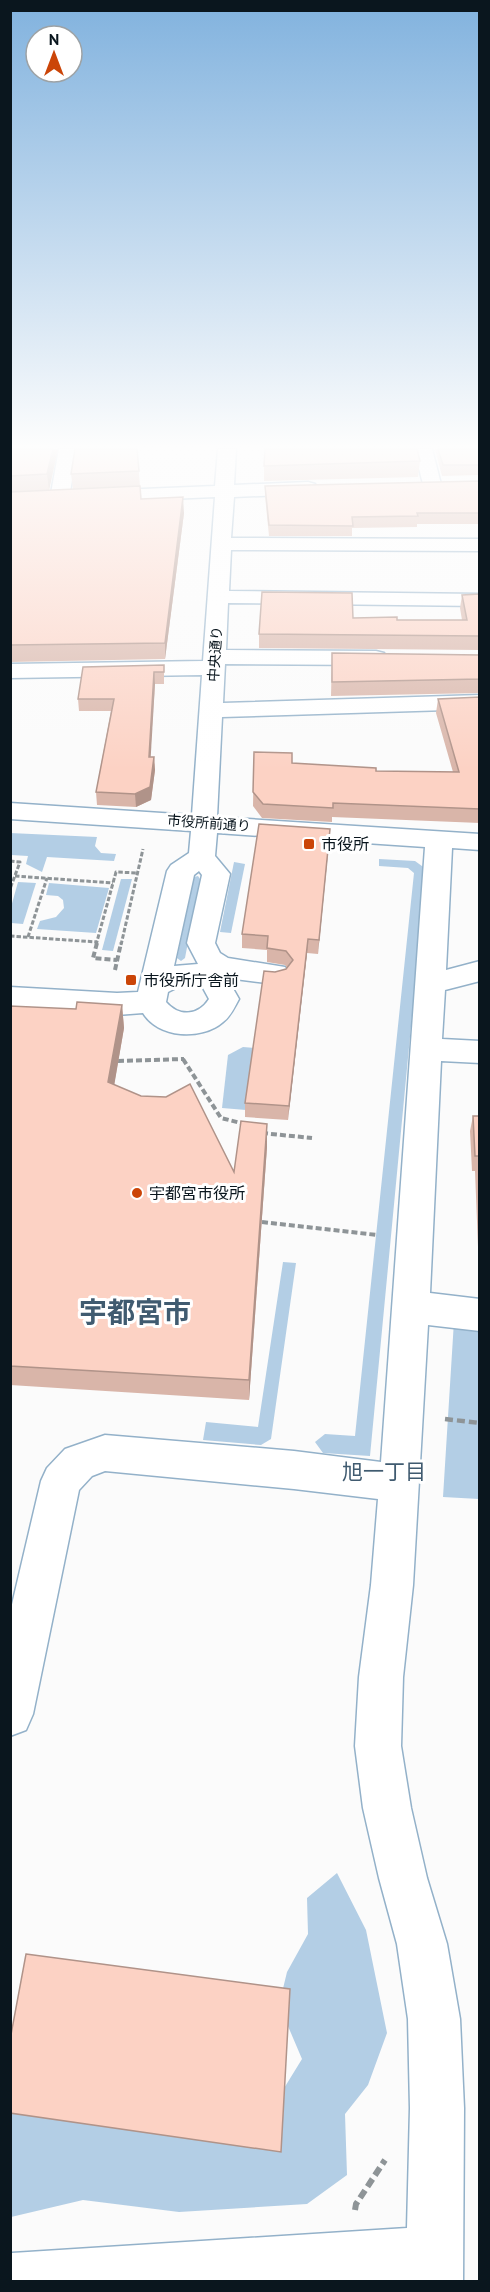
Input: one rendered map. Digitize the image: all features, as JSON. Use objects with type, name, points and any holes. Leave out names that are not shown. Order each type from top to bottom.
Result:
[{"type":"street","name":"中央通り","points":[[202,857],[221,556]]},
{"type":"street","points":[[218,597],[480,600]]},
{"type":"street","points":[[10,671],[399,658]]},
{"type":"street","points":[[211,710],[480,702]]},
{"type":"street","name":"市役所前通り","points":[[10,811],[205,822],[480,842]]},
{"type":"street","points":[[12,2282],[435,2268],[437,2108],[434,2019],[422,1944],[400,1866],[387,1808],[378,1746],[381,1677],[392,1585],[411,1307],[439,839]]},
{"type":"street","points":[[195,974],[201,943],[216,874],[202,857],[181,871],[154,994],[154,1010],[170,1021],[193,1024],[215,1015],[224,999],[234,988],[274,980],[221,967],[209,959],[201,943]]},
{"type":"street","points":[[430,984],[480,971]]},
{"type":"street","points":[[10,997],[106,1003],[154,994],[173,976],[195,974],[216,982],[222,990],[224,999]]},
{"type":"street","points":[[426,1049],[480,1052]]},
{"type":"street","points":[[411,1307],[480,1315]]},
{"type":"street","points":[[10,1714],[61,1481],[79,1462],[105,1453],[294,1470],[399,1483]]},
{"type":"path","points":[[106,1003],[144,845]]},
{"type":"path","points":[[10,861],[20,862],[10,889]]},
{"type":"path","points":[[117,960],[93,958],[117,872],[138,873]]},
{"type":"path","points":[[15,876],[114,883]]},
{"type":"path","points":[[28,937],[47,878]]},
{"type":"path","points":[[10,936],[97,942]]},
{"type":"path","points":[[183,1059],[221,1118],[241,1122],[250,1127]]},
{"type":"path","points":[[258,1133],[312,1138]]},
{"type":"path","points":[[262,1222],[380,1235]]},
{"type":"path","points":[[457,1421],[480,1423]]},
{"type":"shaded area","points":[[10,833],[97,837],[95,846],[101,853],[116,854],[114,861],[47,857],[42,872],[26,864],[28,856],[11,855]]},
{"type":"shaded area","points":[[379,859],[415,861],[426,869],[370,1456],[323,1453],[315,1442],[325,1434],[355,1436],[414,873],[408,868],[379,866]]},
{"type":"shaded area","points":[[234,862],[245,864],[231,933],[220,932]]},
{"type":"shaded area","points":[[198,876],[200,879],[185,958],[181,961],[177,958],[194,877]]},
{"type":"shaded area","points":[[121,879],[132,879],[113,951],[102,950]]},
{"type":"shaded area","points":[[18,882],[36,883],[23,924],[11,923],[11,907]]},
{"type":"shaded area","points":[[49,883],[109,888],[96,933],[37,929],[40,921],[56,917],[64,908],[63,900],[58,896],[46,895]]},
{"type":"shaded area","points":[[243,1047],[255,1048],[246,1110],[222,1108],[228,1055]]},
{"type":"shaded area","points":[[283,1262],[296,1263],[271,1439],[261,1445],[203,1440],[206,1422],[258,1427]]},
{"type":"shaded area","points":[[454,1321],[479,1324],[479,1499],[443,1497]]},
{"type":"shaded area","points":[[337,1873],[366,1930],[387,2033],[368,2085],[345,2114],[347,2175],[307,2204],[179,2212],[83,2200],[11,2217],[11,2100],[270,2111],[302,2059],[279,2005],[287,1972],[308,1934],[307,1898]]},
{"type":"building","points":[[10,556],[176,556],[165,643],[10,645]]},
{"type":"building","points":[[262,592],[352,593],[353,618],[397,617],[397,620],[467,620],[462,595],[480,594],[480,636],[259,634]]},
{"type":"building","points":[[332,653],[480,655],[480,679],[332,682]]},
{"type":"building","points":[[164,665],[164,672],[154,672],[149,757],[154,757],[150,787],[135,794],[96,792],[114,699],[78,699],[83,667]]},
{"type":"building","points":[[480,697],[480,809],[333,803],[333,808],[263,804],[253,792],[254,752],[292,753],[292,763],[376,768],[376,771],[459,772],[438,699]]},
{"type":"building","points":[[259,824],[330,829],[319,940],[308,939],[289,1106],[245,1103],[264,971],[275,972],[286,969],[293,960],[286,951],[267,948],[268,936],[242,934]]},
{"type":"building","name":"宇都宮市役所","points":[[77,1002],[122,1005],[108,1082],[141,1096],[166,1097],[190,1084],[234,1172],[241,1121],[267,1124],[249,1380],[10,1366],[10,1006],[76,1009]]},
{"type":"building","points":[[473,1116],[480,1116],[480,1168],[479,1156],[475,1156]]},
{"type":"building","points":[[26,1954],[290,1989],[281,2152],[10,2113],[10,2040]]},
{"type":"place","name":"市役所","points":[[309,844]]},
{"type":"place","name":"市役所庁舎前","points":[[131,980]]},
{"type":"place","name":"宇都宮市役所","points":[[137,1193]]},
{"type":"district","name":"宇都宮市","points":[[135,1311]]},
{"type":"district","name":"旭一丁目","points":[[384,1471]]}]
